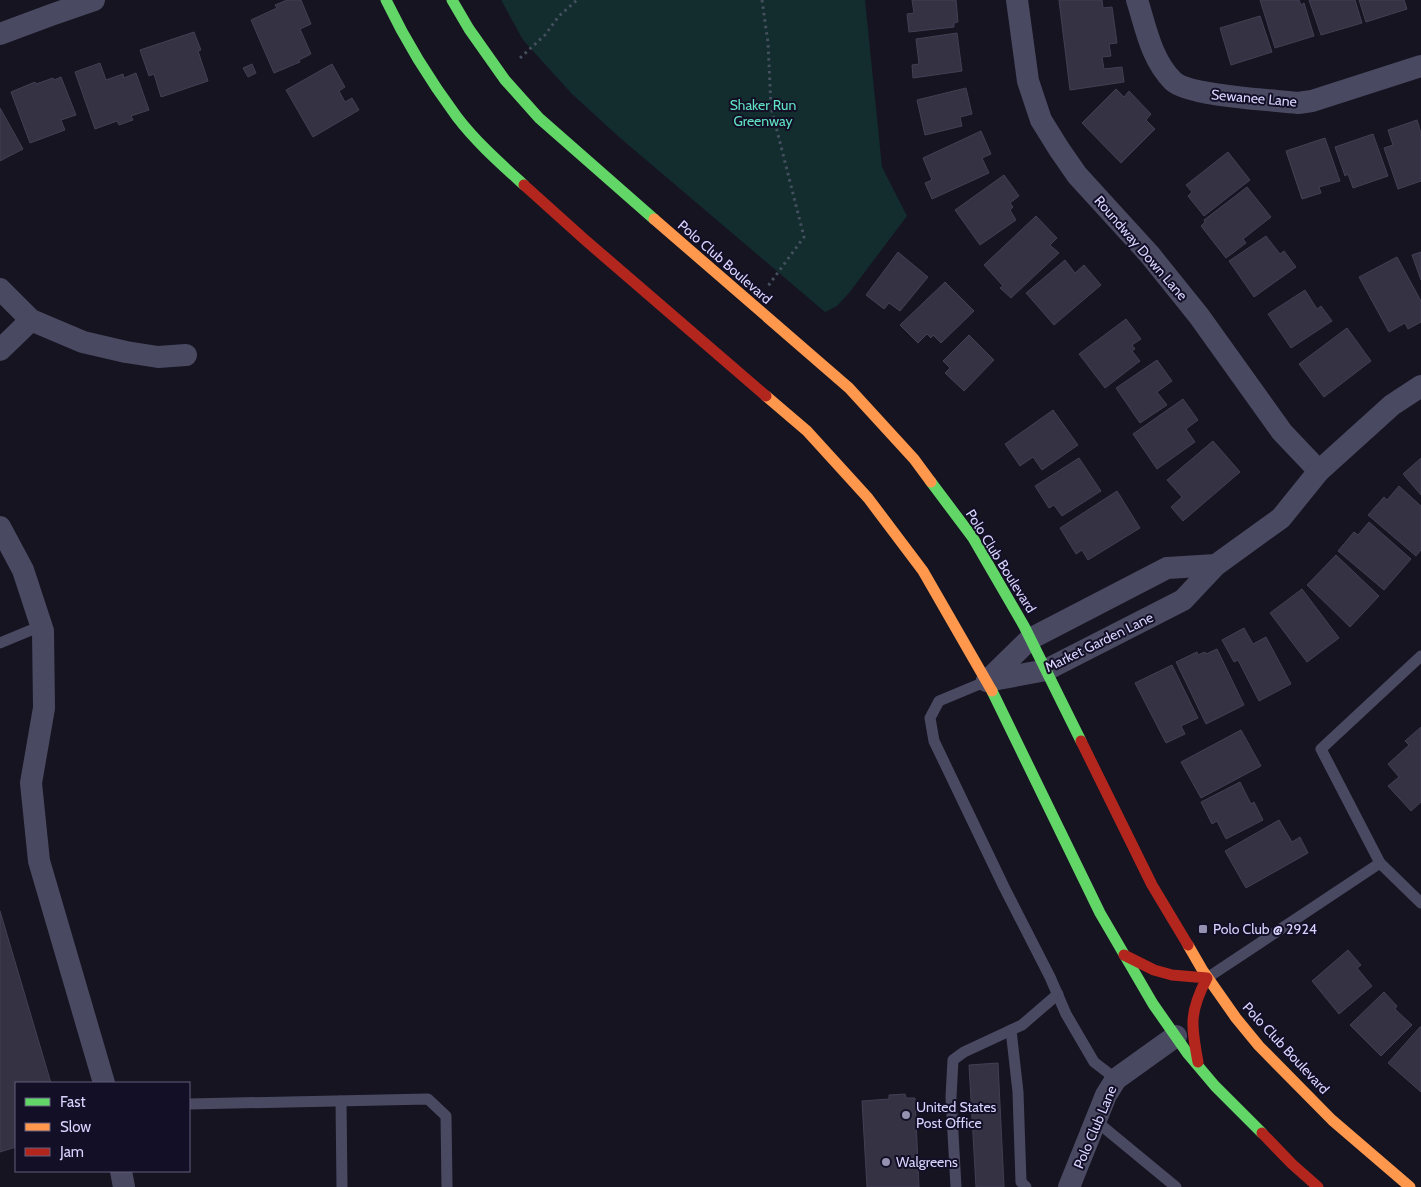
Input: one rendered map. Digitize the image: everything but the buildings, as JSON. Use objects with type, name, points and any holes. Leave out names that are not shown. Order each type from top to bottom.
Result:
[{"type":"street","points":[[0,34],[94,0]]},
{"type":"street","points":[[386,0],[401,32],[458,118],[496,159],[584,239],[807,431],[868,498],[923,571],[987,681],[1100,913],[1153,1004],[1199,1068],[1215,1086],[1292,1164],[1318,1187]]},
{"type":"street","name":"Polo Club Boulevard","points":[[452,0],[468,29],[500,73],[546,124],[624,194],[849,388],[914,459],[973,538],[1046,670],[1152,885],[1207,978],[1236,1018],[1266,1053],[1332,1120],[1410,1187]]},
{"type":"street","name":"Roundway Down Lane","points":[[1017,0],[1028,81],[1041,120],[1059,149],[1077,174],[1150,254],[1199,316],[1282,432],[1319,471]]},
{"type":"street","name":"Sewanee Lane","points":[[1137,0],[1153,53],[1174,82],[1203,93],[1298,103],[1312,101],[1421,66]]},
{"type":"street","points":[[0,289],[31,320],[83,342],[158,357],[186,354]]},
{"type":"street","points":[[0,350],[31,320]]},
{"type":"street","name":"Market Garden Lane","points":[[987,681],[1046,670],[1183,600],[1216,565],[1281,518],[1319,471],[1392,405],[1421,386]]},
{"type":"street","points":[[0,527],[23,570],[43,631],[44,708],[31,783],[38,860],[104,1082]]},
{"type":"street","points":[[987,681],[1030,639],[1167,568],[1216,565]]},
{"type":"street","points":[[1124,955],[1154,970],[1172,975],[1207,978],[1198,993],[1191,1014],[1192,1032],[1199,1068]]},
{"type":"street","name":"Polo Club Lane","points":[[1069,1187],[1106,1095],[1116,1079],[1176,1036]]},
{"type":"street","points":[[121,1172],[124,1187]]},
{"type":"lane","points":[[0,643],[41,626]]},
{"type":"lane","points":[[1421,656],[1321,748],[1380,863],[1421,902]]},
{"type":"lane","points":[[987,681],[939,701],[930,718],[934,741],[1058,994],[1066,1014],[1094,1062],[1116,1079]]},
{"type":"lane","points":[[1207,978],[1380,863]]},
{"type":"lane","points":[[956,1187],[951,1097],[953,1060],[964,1052],[1022,1025],[1058,994]]},
{"type":"lane","points":[[1011,1030],[1018,1092],[1021,1182],[1026,1187]]},
{"type":"lane","points":[[190,1104],[428,1099],[446,1116],[447,1187]]},
{"type":"lane","points":[[341,1101],[342,1187]]},
{"type":"lane","points":[[1096,1121],[1176,1187]]},
{"type":"path","points":[[500,73],[528,51],[559,16],[577,0]]},
{"type":"path","points":[[762,0],[768,43],[771,107],[804,236],[773,278]]},
{"type":"green space","name":"Shaker Run Greenway","points":[[501,0],[865,0],[882,167],[907,216],[849,293],[837,306],[825,312],[619,137],[571,93],[523,40]]},
{"type":"traffic: fast","points":[[386,0],[419,60],[457,117],[480,144],[524,185]]},
{"type":"traffic: fast","points":[[452,0],[469,29],[505,80],[539,118],[654,219]]},
{"type":"traffic: fast","points":[[931,482],[973,538],[1024,626],[1081,741]]},
{"type":"traffic: fast","points":[[992,691],[1100,913],[1153,1004],[1188,1054],[1215,1086],[1262,1133]]},
{"type":"traffic: slow","points":[[654,219],[849,388],[914,459],[931,482]]},
{"type":"traffic: slow","points":[[766,396],[807,431],[868,498],[923,571],[992,691]]},
{"type":"traffic: slow","points":[[1188,945],[1203,971],[1236,1018],[1259,1046],[1332,1120],[1410,1187]]},
{"type":"traffic: jam","points":[[524,185],[766,396]]},
{"type":"traffic: jam","points":[[1081,741],[1152,885],[1188,945]]},
{"type":"traffic: jam","points":[[1124,955],[1154,970],[1172,975],[1207,978],[1197,1000],[1193,1019],[1198,1062]]},
{"type":"traffic: jam","points":[[1262,1133],[1318,1187]]},
{"type":"place","name":"Polo Club @ 2924","points":[[1203,929]]},
{"type":"place","name":"United States Post Office","points":[[906,1115]]},
{"type":"place","name":"Walgreens","points":[[886,1162]]}]
